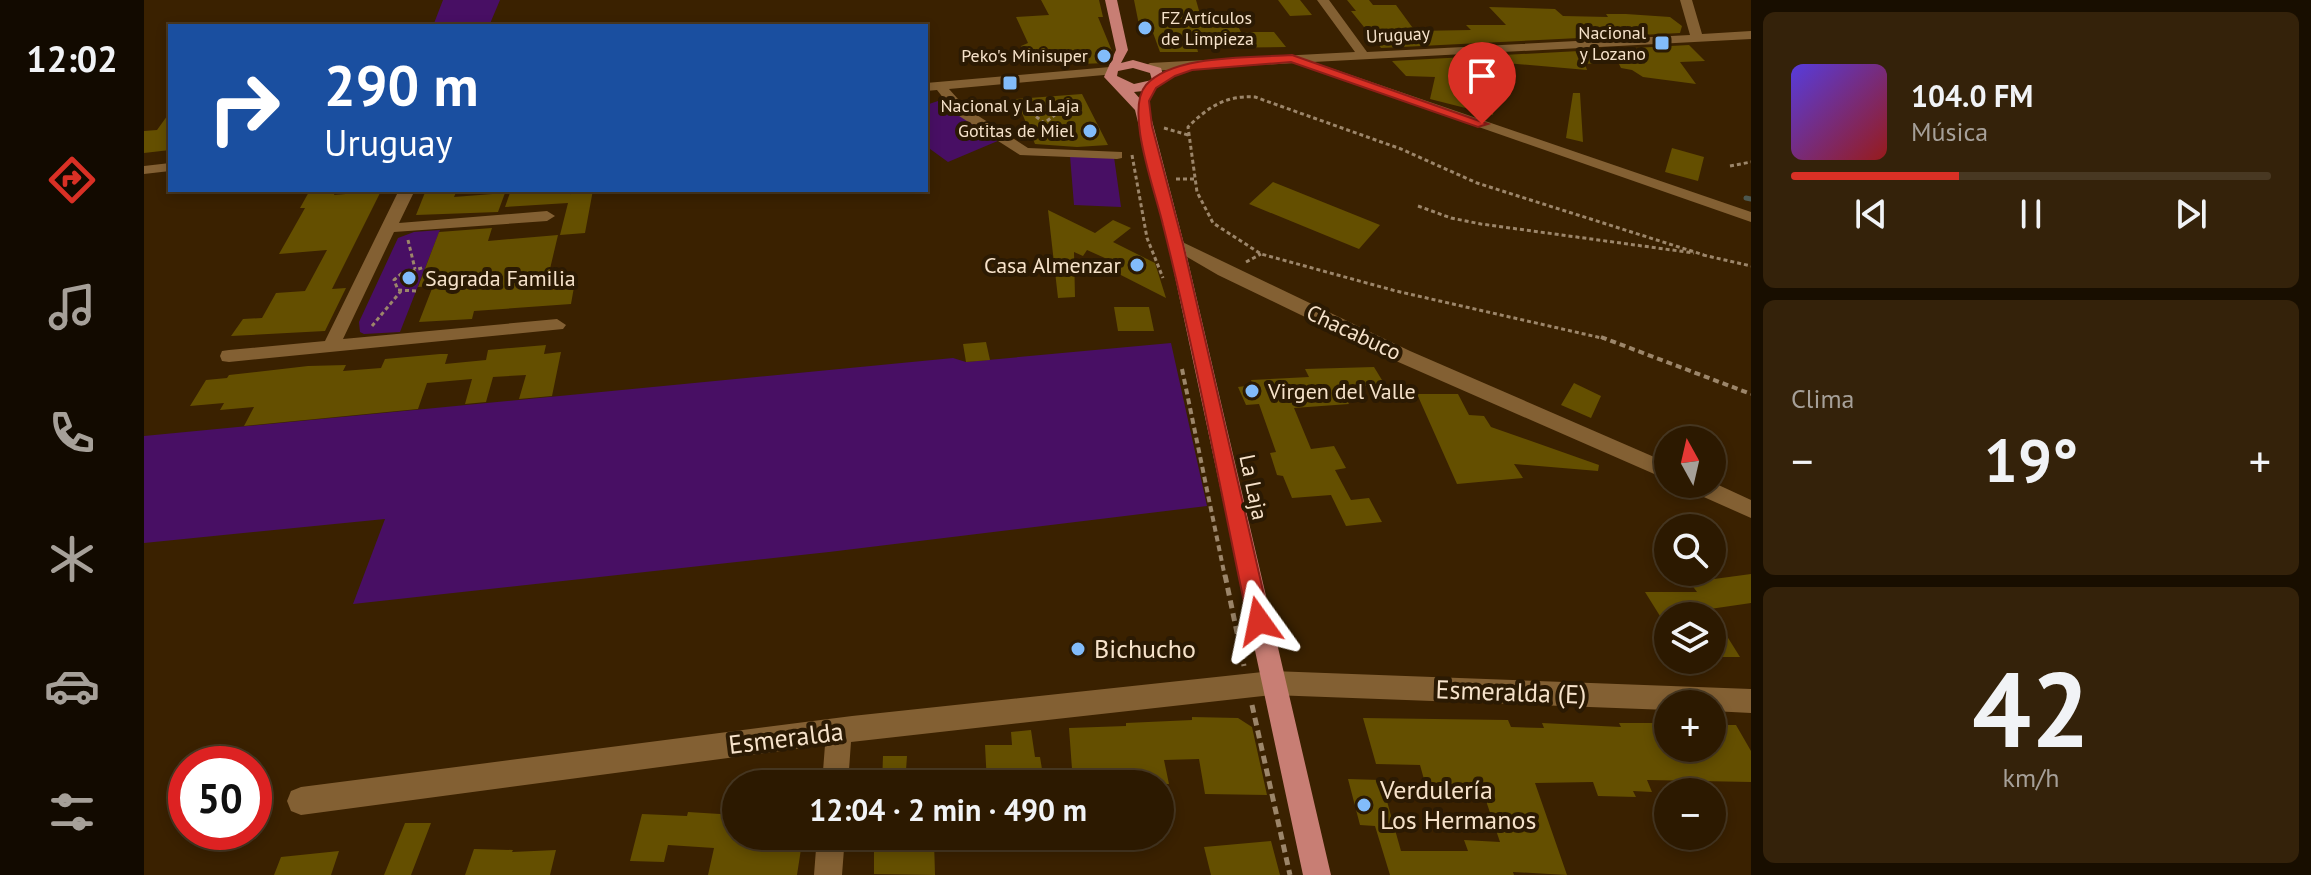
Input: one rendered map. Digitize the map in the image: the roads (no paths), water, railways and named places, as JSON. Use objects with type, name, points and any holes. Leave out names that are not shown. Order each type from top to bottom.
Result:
[{"type":"main road","points":[[1111,0],[1122,50],[1115,77]]},
{"type":"main road","points":[[1121,39],[1136,59],[1159,76],[1142,109]]},
{"type":"main road","points":[[1115,77],[1121,65],[1148,67]]},
{"type":"main road","points":[[1115,77],[1155,83]]},
{"type":"main road","name":"La Laja","points":[[1115,77],[1142,109],[1176,244],[1260,684],[1317,875]]},
{"type":"street","points":[[1323,0],[1363,55]]},
{"type":"street","points":[[1686,0],[1697,39]]},
{"type":"street","name":"Uruguay","points":[[1148,67],[1751,35]]},
{"type":"street","points":[[1292,59],[1751,217]]},
{"type":"street","name":"Uruguay","points":[[1155,83],[1191,66]]},
{"type":"street","points":[[934,86],[1047,77],[1115,77]]},
{"type":"street","points":[[934,86],[961,111],[1025,152],[1117,155]]},
{"type":"street","points":[[144,170],[168,167]]},
{"type":"street","points":[[331,346],[398,231],[407,192]]},
{"type":"street","points":[[398,231],[547,216]]},
{"type":"street","name":"Chacabuco","points":[[1176,244],[1224,271],[1376,343],[1654,466]]},
{"type":"street","points":[[229,356],[557,325]]},
{"type":"street","points":[[1726,498],[1751,509]]},
{"type":"street","name":"Esmeralda (E)","points":[[1260,684],[1751,701]]},
{"type":"street","name":"Esmeralda","points":[[301,801],[839,731],[1260,684]]},
{"type":"street","points":[[836,770],[839,731]]},
{"type":"street","points":[[828,875],[830,850]]},
{"type":"waterway","points":[[1746,198],[1751,199]]},
{"type":"place","name":"FZ Artículos de Limpieza","points":[[1145,28]]},
{"type":"place","name":"Nacional y Lozano","points":[[1662,43]]},
{"type":"place","name":"Peko's Minisuper","points":[[1104,56]]},
{"type":"place","name":"Nacional y La Laja","points":[[1010,83]]},
{"type":"place","name":"Gotitas de Miel","points":[[1090,131]]},
{"type":"place","name":"Casa Almenzar","points":[[1137,265]]},
{"type":"place","name":"Sagrada Familia","points":[[409,278]]},
{"type":"place","name":"Virgen del Valle","points":[[1252,391]]},
{"type":"place","name":"Bichucho","points":[[1078,649]]},
{"type":"place","name":"Verdulería Los Hermanos","points":[[1364,805]]}]
